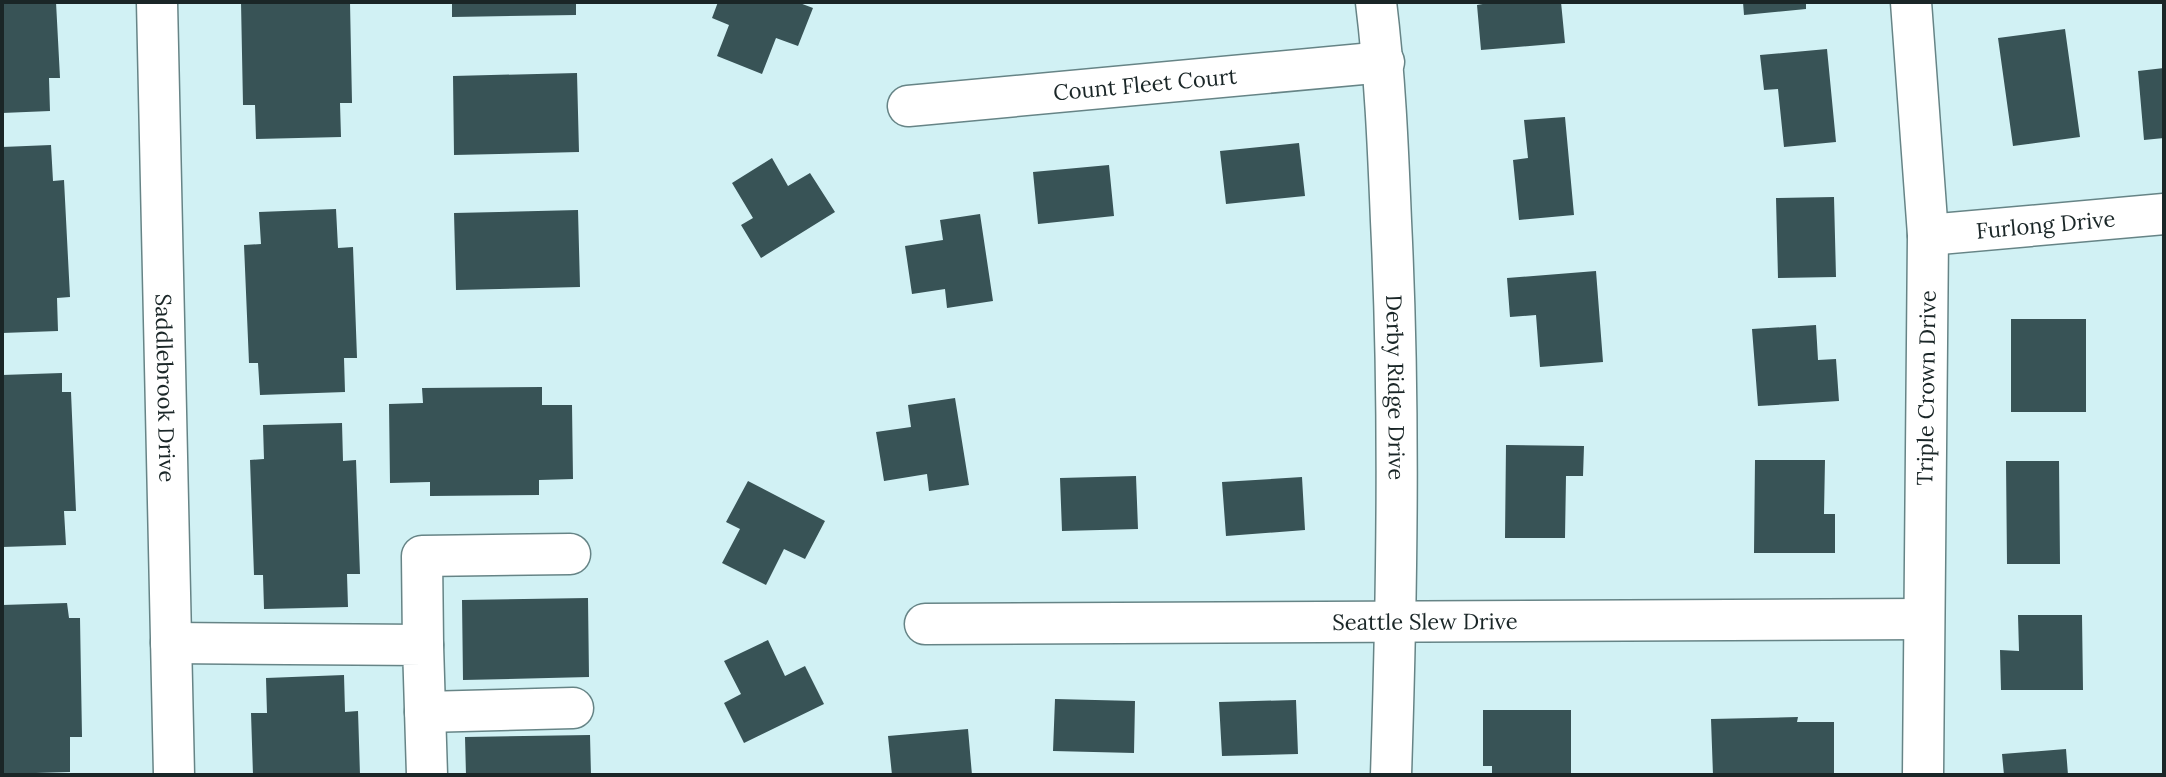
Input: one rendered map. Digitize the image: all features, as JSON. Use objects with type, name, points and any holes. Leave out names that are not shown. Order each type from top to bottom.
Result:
[{"type":"street","name":"Saddlebrook Drive","points":[[157,2],[174,775]]},
{"type":"street","name":"Derby Ridge Drive","points":[[1376,2],[1384,62],[1397,337],[1396,622],[1391,775]]},
{"type":"street","name":"Triple Crown Drive","points":[[1911,2],[1928,235],[1923,775]]},
{"type":"street","name":"Count Fleet Court","points":[[908,106],[1384,62]]},
{"type":"street","name":"Furlong Drive","points":[[1928,235],[2164,214]]},
{"type":"street","points":[[427,775],[422,556],[570,554]]},
{"type":"street","name":"Seattle Slew Drive","points":[[925,624],[1923,619]]},
{"type":"street","points":[[171,643],[423,645]]},
{"type":"street","points":[[425,712],[573,708]]},
{"type":"building","points":[[2,2],[56,2],[60,78],[49,78],[50,111],[2,113]]},
{"type":"building","points":[[241,2],[350,2],[352,103],[340,103],[341,137],[256,139],[255,105],[243,105]]},
{"type":"building","points":[[452,2],[576,2],[576,15],[452,17]]},
{"type":"building","points":[[718,2],[797,2],[813,8],[798,46],[776,38],[762,74],[717,56],[729,25],[712,18]]},
{"type":"building","points":[[1561,2],[1565,43],[1481,50],[1477,5]]},
{"type":"building","points":[[1743,2],[1806,2],[1806,9],[1744,15]]},
{"type":"building","points":[[2065,29],[2080,137],[2013,146],[1998,38]]},
{"type":"building","points":[[1827,49],[1836,142],[1784,147],[1778,89],[1764,90],[1760,55]]},
{"type":"building","points":[[2164,68],[2164,138],[2144,140],[2138,71]]},
{"type":"building","points":[[577,73],[579,152],[454,155],[453,76]]},
{"type":"building","points":[[1565,117],[1574,215],[1519,220],[1513,160],[1528,158],[1524,120]]},
{"type":"building","points":[[1299,143],[1305,196],[1226,204],[1220,151]]},
{"type":"building","points":[[51,145],[53,181],[64,180],[70,297],[57,298],[58,331],[2,333],[2,147]]},
{"type":"building","points":[[772,158],[788,186],[810,173],[835,212],[761,258],[741,225],[753,218],[732,183]]},
{"type":"building","points":[[1109,165],[1114,216],[1038,224],[1033,172]]},
{"type":"building","points":[[1834,197],[1836,277],[1778,278],[1776,198]]},
{"type":"building","points":[[336,209],[338,248],[353,247],[357,358],[344,358],[345,392],[260,395],[258,363],[249,363],[244,245],[261,244],[259,212]]},
{"type":"building","points":[[578,210],[580,287],[456,290],[454,213]]},
{"type":"building","points":[[980,214],[993,301],[947,308],[945,289],[912,294],[905,246],[943,240],[940,220]]},
{"type":"building","points":[[1596,271],[1603,362],[1540,367],[1536,315],[1510,317],[1507,278]]},
{"type":"building","points":[[2011,319],[2086,319],[2086,412],[2011,412]]},
{"type":"building","points":[[1816,325],[1818,360],[1836,359],[1839,401],[1758,406],[1752,329]]},
{"type":"building","points":[[62,373],[62,392],[71,392],[76,511],[64,511],[66,545],[2,547],[2,375]]},
{"type":"building","points":[[542,387],[542,405],[572,405],[573,479],[539,480],[539,495],[430,496],[430,482],[390,483],[389,404],[423,403],[422,388]]},
{"type":"building","points":[[955,398],[969,485],[929,491],[927,474],[884,481],[876,432],[911,427],[908,405]]},
{"type":"building","points":[[342,423],[343,461],[356,460],[360,574],[347,574],[348,607],[264,609],[263,575],[254,575],[250,460],[264,459],[263,425]]},
{"type":"building","points":[[1506,445],[1584,446],[1583,476],[1566,476],[1565,538],[1505,538]]},
{"type":"building","points":[[1755,460],[1825,460],[1824,514],[1835,514],[1835,553],[1754,553]]},
{"type":"building","points":[[2006,461],[2059,461],[2060,564],[2007,564]]},
{"type":"building","points":[[1136,476],[1138,529],[1062,531],[1060,478]]},
{"type":"building","points":[[1302,477],[1305,530],[1226,536],[1222,482]]},
{"type":"building","points":[[748,481],[825,521],[805,559],[784,549],[766,585],[722,563],[740,529],[726,522]]},
{"type":"building","points":[[588,598],[589,677],[463,680],[462,600]]},
{"type":"building","points":[[67,603],[69,618],[80,618],[82,737],[70,737],[70,772],[2,774],[2,605]]},
{"type":"building","points":[[2018,615],[2082,615],[2083,690],[2001,690],[2000,650],[2019,651]]},
{"type":"building","points":[[768,640],[785,676],[805,666],[824,704],[744,743],[724,703],[741,694],[724,661]]},
{"type":"building","points":[[344,675],[345,712],[358,711],[360,775],[253,775],[251,713],[267,713],[266,678]]},
{"type":"building","points":[[1055,699],[1135,701],[1134,753],[1053,751]]},
{"type":"building","points":[[1296,700],[1298,754],[1222,756],[1219,702]]},
{"type":"building","points":[[1483,710],[1571,710],[1571,775],[1492,775],[1492,766],[1483,766]]},
{"type":"building","points":[[1798,717],[1797,722],[1834,722],[1834,775],[1713,775],[1711,719]]},
{"type":"building","points":[[968,729],[972,775],[892,775],[888,736]]},
{"type":"building","points":[[590,735],[591,775],[466,775],[465,737]]},
{"type":"building","points":[[2066,749],[2068,775],[2004,775],[2002,754]]}]
